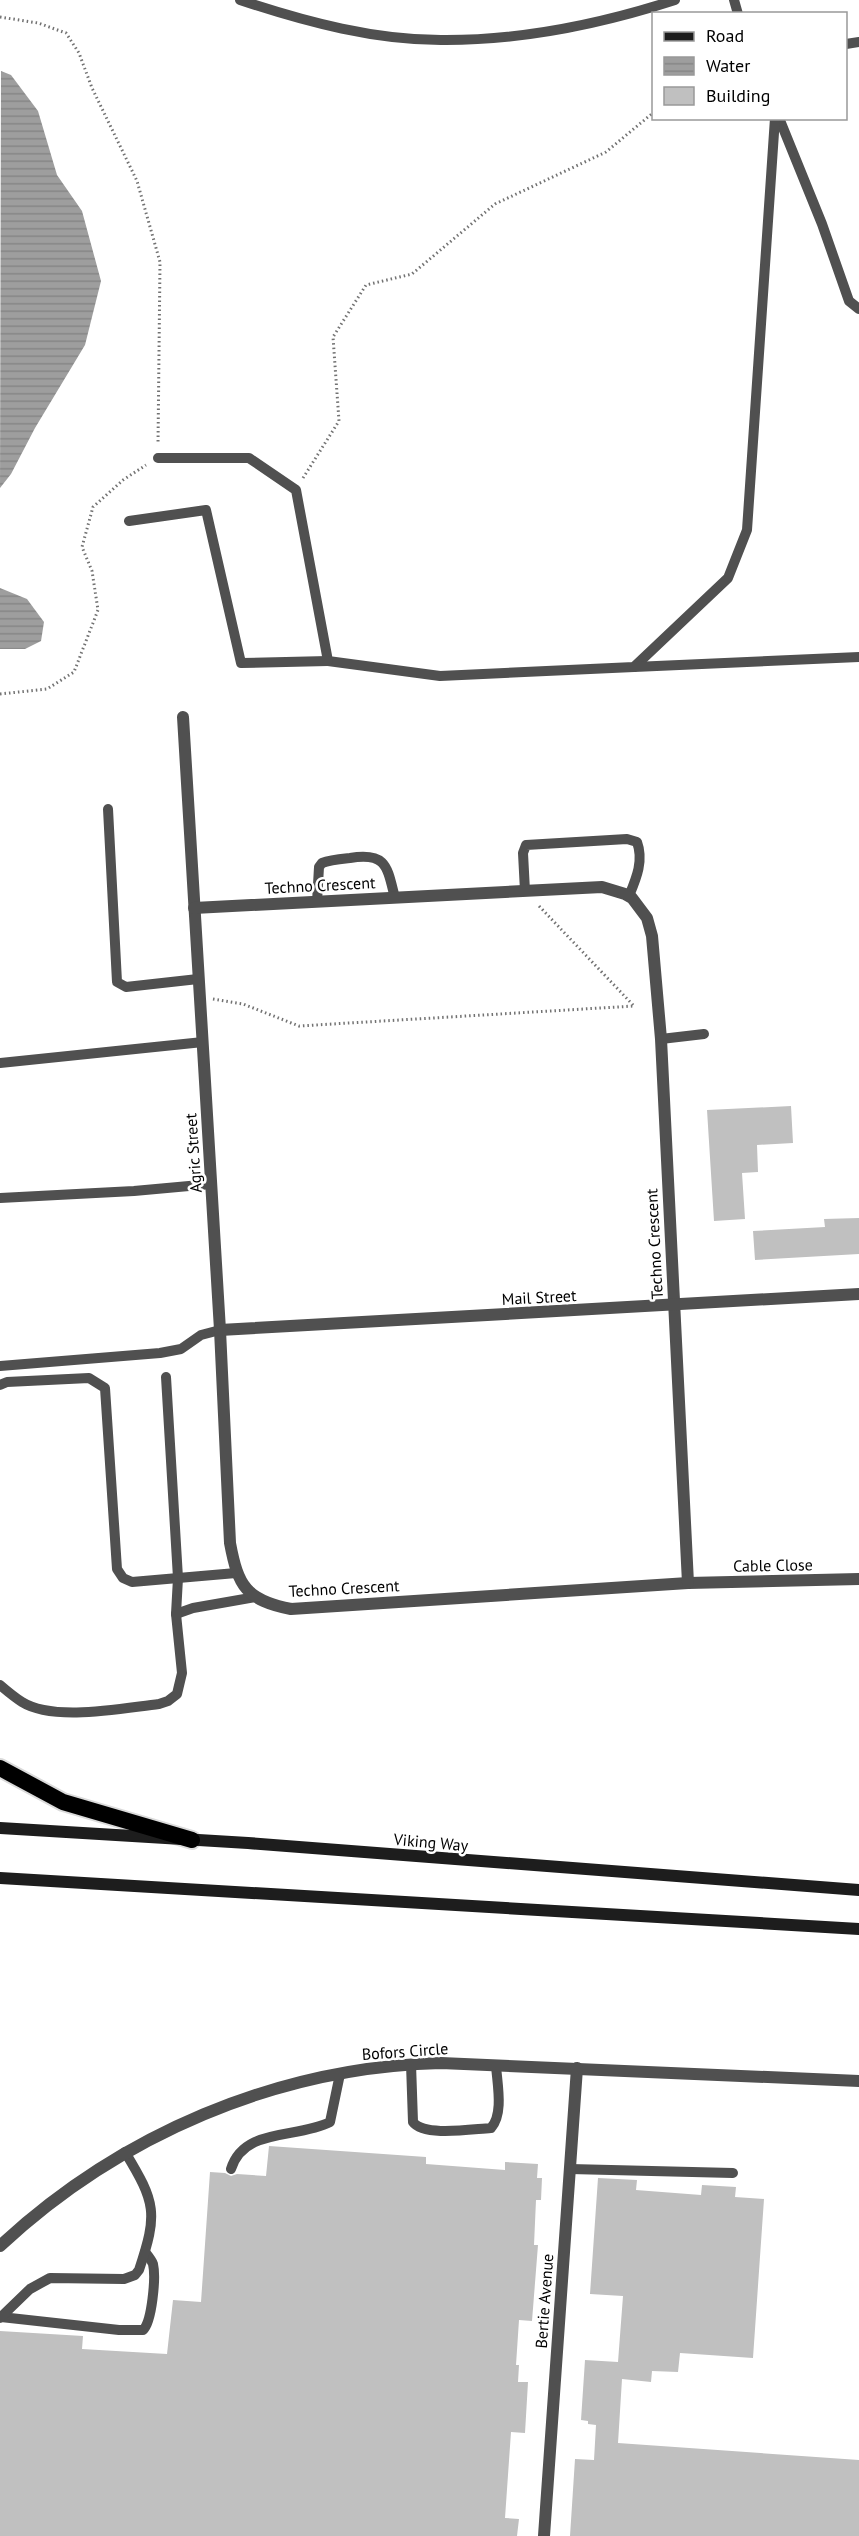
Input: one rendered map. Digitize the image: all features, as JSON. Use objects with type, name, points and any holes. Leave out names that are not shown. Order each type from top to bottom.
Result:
[{"type":"highway","points":[[0,1768],[63,1802],[192,1840]]},
{"type":"main road","name":"Viking Way","points":[[0,1828],[192,1840],[859,1890]]},
{"type":"main road","points":[[0,1878],[859,1929]]},
{"type":"street","name":"Agric Street","points":[[183,717],[220,1330],[230,1543],[236,1574],[242,1586]]},
{"type":"street","name":"Techno Crescent","points":[[194,908],[602,887],[628,896],[648,918],[652,936],[661,1039],[688,1583],[291,1609],[256,1597],[242,1586]]},
{"type":"street","name":"Mail Street","points":[[220,1330],[859,1294]]},
{"type":"street","name":"Cable Close","points":[[688,1583],[859,1579]]},
{"type":"street","name":"Bofors Circle","points":[[0,2246],[58,2197],[124,2152],[174,2127],[222,2107],[283,2087],[340,2074],[411,2064],[496,2065],[859,2081]]},
{"type":"street","name":"Bertie Avenue","points":[[544,2536],[577,2068]]},
{"type":"lane","points":[[240,0],[278,13],[344,28],[392,37],[445,40],[494,38],[578,26],[633,14],[675,0]]},
{"type":"lane","points":[[634,667],[728,578],[747,530],[777,120]]},
{"type":"lane","points":[[778,120],[822,224],[849,301],[859,309]]},
{"type":"lane","points":[[158,458],[249,458],[296,490],[328,661]]},
{"type":"lane","points":[[129,521],[206,510],[241,663],[328,661],[440,676],[859,657]]},
{"type":"lane","points":[[108,809],[117,982],[126,987],[198,979]]},
{"type":"lane","points":[[525,891],[523,853],[526,845],[627,839],[637,842],[639,857],[638,873],[628,896]]},
{"type":"lane","points":[[317,902],[321,864],[363,856],[378,858],[383,862],[395,898]]},
{"type":"lane","points":[[661,1039],[704,1034]]},
{"type":"lane","points":[[0,1063],[202,1042]]},
{"type":"lane","points":[[0,1197],[134,1191],[211,1184]]},
{"type":"lane","points":[[0,1366],[160,1353],[181,1349],[201,1335],[220,1330]]},
{"type":"lane","points":[[0,1685],[23,1703],[60,1712],[93,1712],[168,1701],[177,1694],[182,1673],[177,1614],[178,1578],[166,1377]]},
{"type":"lane","points":[[0,1385],[7,1382],[89,1378],[105,1388],[117,1569],[123,1578],[132,1582],[236,1574]]},
{"type":"lane","points":[[177,1614],[193,1608],[256,1597]]},
{"type":"lane","points":[[411,2064],[413,2122],[417,2128],[428,2131],[491,2128],[498,2116],[496,2065]]},
{"type":"lane","points":[[231,2169],[235,2156],[255,2140],[315,2130],[330,2122],[340,2074]]},
{"type":"lane","points":[[1,2317],[38,2282],[50,2278],[109,2280],[130,2277],[139,2270],[151,2228],[150,2200],[146,2188],[124,2152]]},
{"type":"lane","points":[[570,2169],[733,2173]]},
{"type":"lane","points":[[1,2317],[119,2330],[143,2330],[148,2323],[154,2276],[152,2262],[145,2252]]},
{"type":"path","points":[[0,17],[38,23],[66,33],[79,53],[92,88],[137,180],[160,262],[158,458],[123,480],[93,507],[82,547],[92,571],[98,610],[74,672],[46,689],[0,694]]},
{"type":"path","points":[[296,490],[339,421],[333,337],[366,285],[412,273],[495,204],[606,152],[652,114]]},
{"type":"path","points":[[200,996],[243,1005],[299,1026],[634,1006],[525,891]]},
{"type":"water","points":[[1,71],[11,75],[38,111],[57,175],[82,211],[101,281],[85,345],[35,428],[11,474],[0,488]]},
{"type":"water","points":[[0,588],[27,599],[44,622],[41,641],[25,649],[0,649]]},
{"type":"building","points":[[791,1106],[793,1143],[757,1145],[758,1172],[742,1173],[745,1219],[714,1221],[707,1110]]},
{"type":"building","points":[[859,1218],[859,1254],[755,1260],[753,1231],[825,1227],[824,1219]]},
{"type":"building","points":[[269,2146],[426,2157],[426,2164],[505,2170],[505,2162],[538,2164],[537,2178],[542,2178],[541,2200],[536,2200],[534,2245],[538,2245],[532,2321],[519,2320],[516,2365],[519,2365],[518,2382],[528,2382],[525,2433],[511,2432],[505,2518],[519,2519],[517,2536],[0,2536],[0,2331],[83,2336],[82,2349],[167,2354],[173,2300],[201,2302],[210,2172],[225,2173],[231,2176],[237,2174],[266,2176]]},
{"type":"building","points":[[598,2178],[637,2180],[636,2190],[701,2195],[702,2185],[736,2187],[735,2197],[764,2199],[753,2358],[680,2353],[678,2372],[652,2371],[651,2382],[622,2379],[618,2443],[859,2460],[859,2536],[570,2536],[575,2459],[594,2460],[596,2425],[581,2420],[585,2360],[618,2362],[623,2296],[590,2294]]}]
